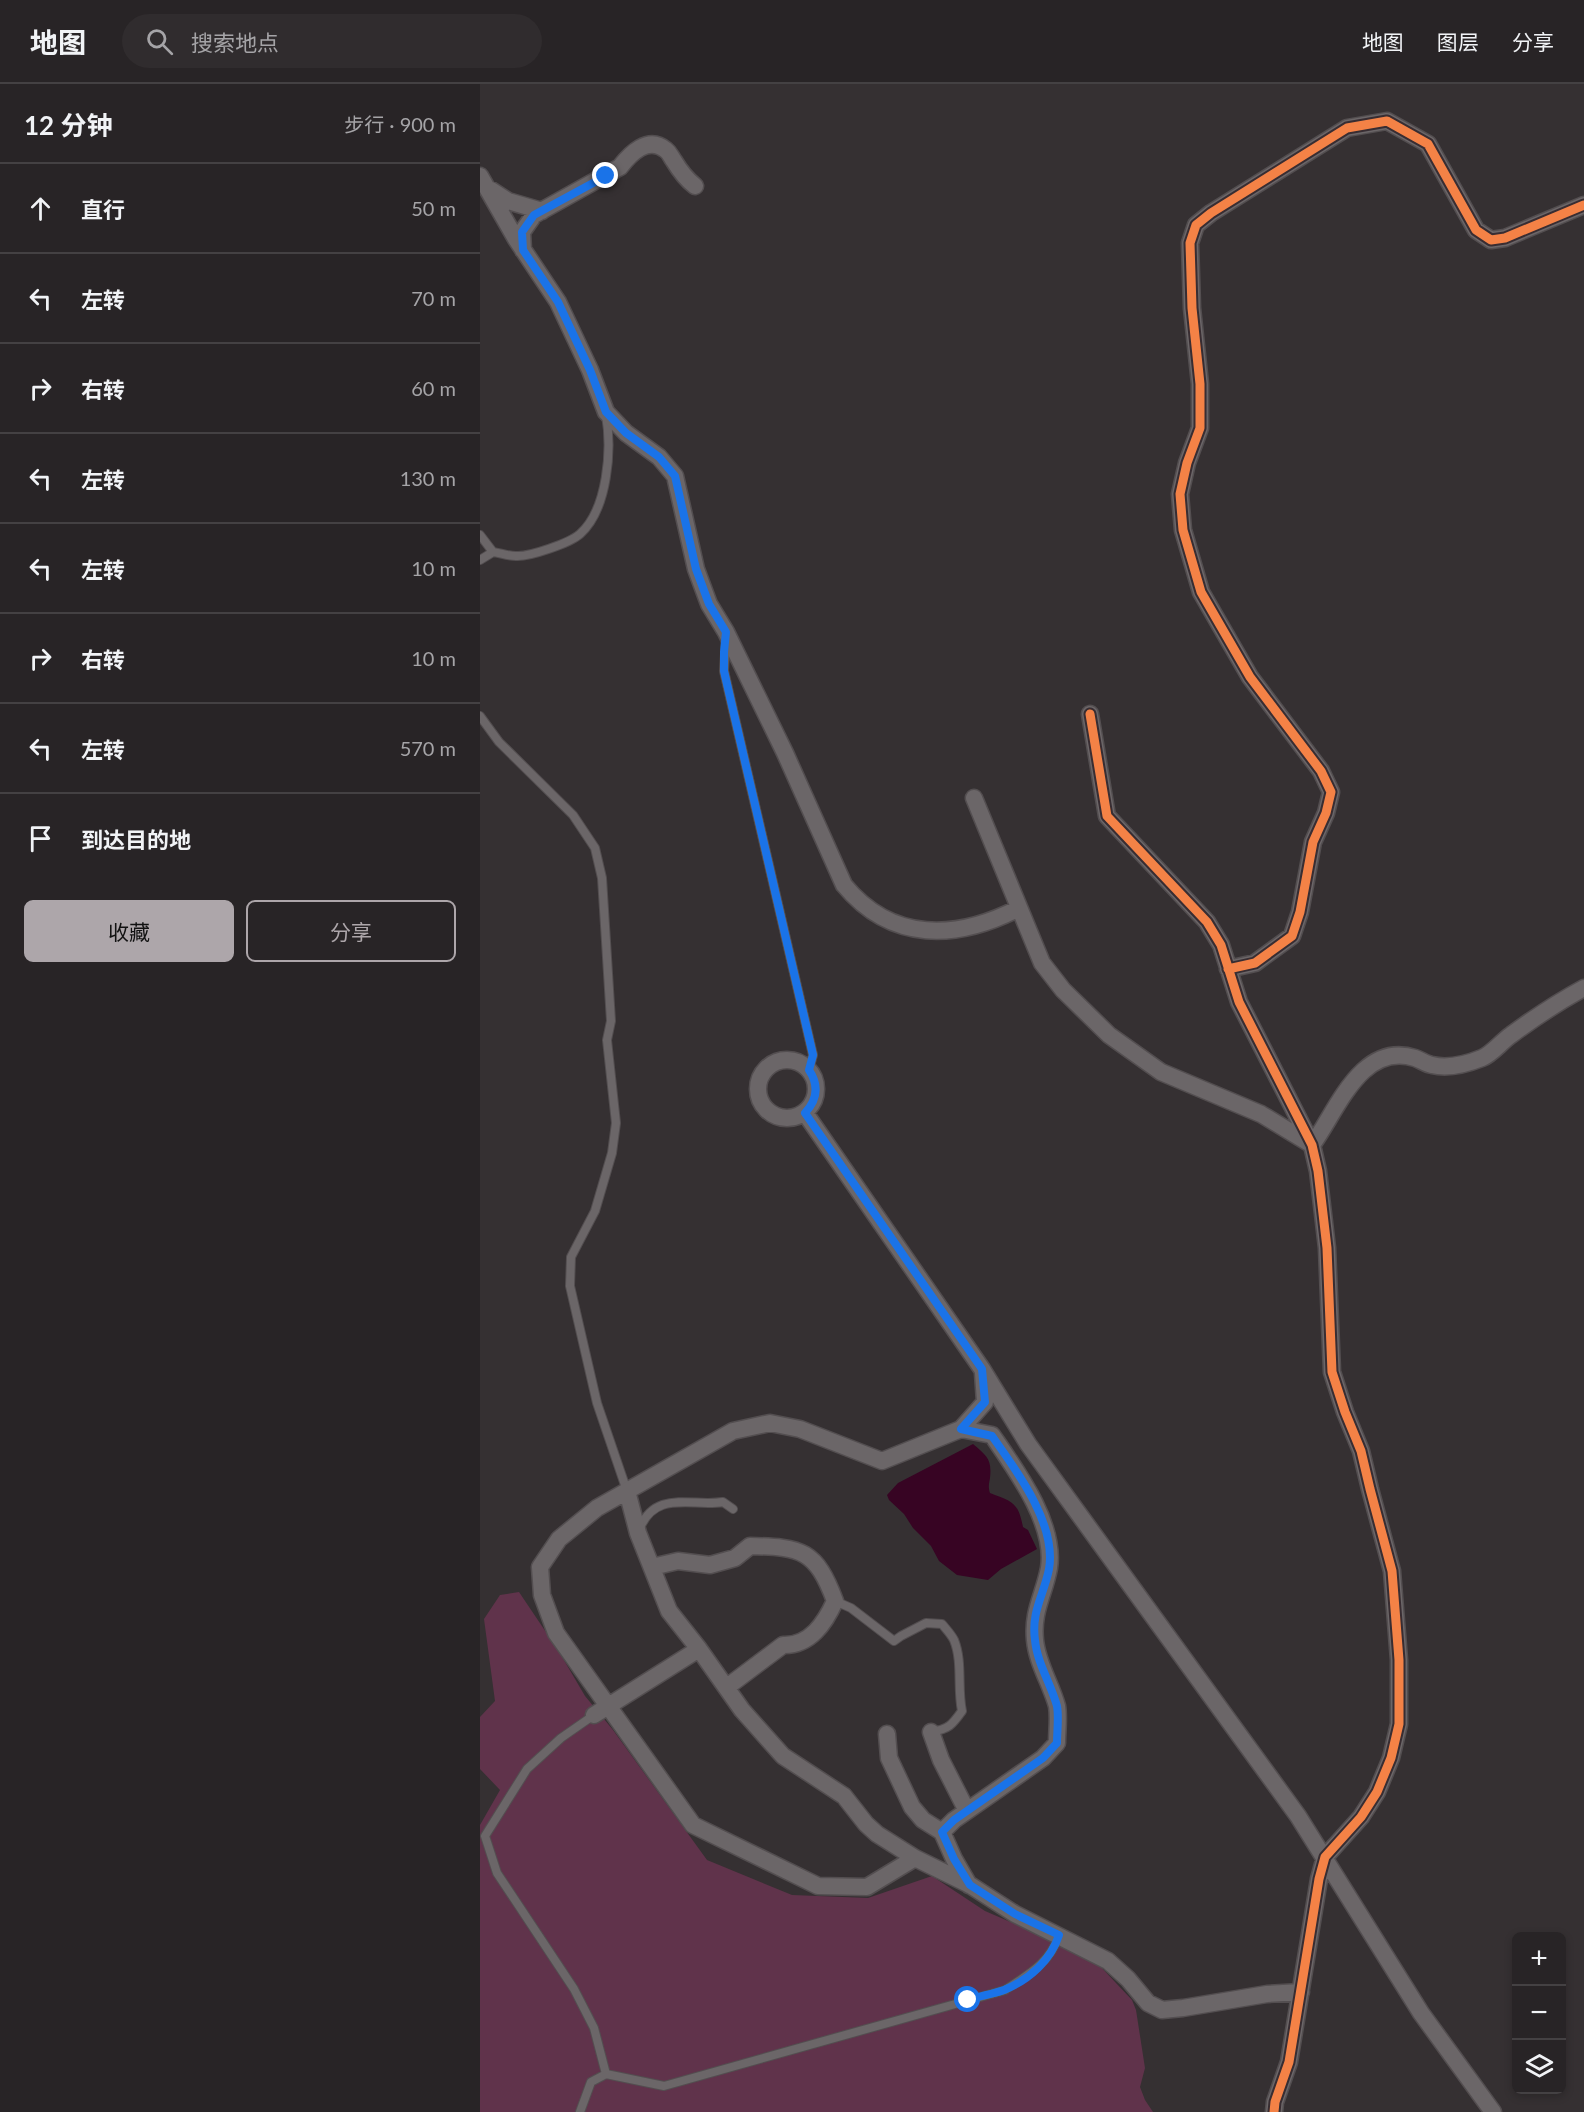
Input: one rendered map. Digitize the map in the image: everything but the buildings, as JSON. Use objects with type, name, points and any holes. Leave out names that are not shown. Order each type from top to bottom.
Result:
[{"type":"street","points":[[1228,969],[1255,963],[1292,936],[1300,912],[1313,842],[1326,813],[1331,792],[1321,771],[1250,677],[1201,592],[1183,530],[1180,494],[1187,463],[1200,428],[1200,384],[1192,308],[1190,243],[1196,225],[1211,213],[1347,128],[1387,121],[1428,144],[1476,230],[1491,240],[1505,238],[1584,205]]},
{"type":"street","points":[[523,250],[522,232],[534,215],[620,167],[638,147],[660,146],[668,151],[687,180],[695,186]]},
{"type":"street","points":[[483,181],[508,201],[542,211]]},
{"type":"street","points":[[483,181],[523,250],[558,302],[590,370],[606,412],[626,433],[659,457],[675,476],[696,569],[709,604],[726,632],[785,753],[844,885],[856,899],[895,924],[919,931],[952,930],[995,920],[1019,908]]},
{"type":"street","points":[[1090,714],[1107,816],[1207,922],[1221,945],[1239,1002],[1312,1145],[1318,1171],[1327,1248],[1332,1372],[1361,1451],[1392,1571],[1399,1660],[1400,1724],[1391,1758],[1377,1792],[1361,1817],[1325,1857],[1319,1879],[1289,2062],[1275,2102],[1274,2112]]},
{"type":"street","points":[[974,798],[1042,963],[1063,990],[1109,1035],[1161,1072],[1261,1114],[1312,1145]]},
{"type":"street","points":[[1312,1145],[1325,1128],[1335,1106],[1359,1073],[1376,1063],[1396,1054],[1432,1065],[1454,1066],[1485,1058],[1544,1011],[1584,988]]},
{"type":"street","points":[[792,1060],[809,1070],[814,1078],[816,1097],[812,1106],[805,1113],[797,1118],[787,1119],[769,1113],[758,1097],[760,1078],[765,1070],[773,1064],[792,1060]]},
{"type":"street","points":[[805,1113],[982,1369],[1028,1444],[1284,1797],[1325,1857],[1421,2013],[1493,2112]]},
{"type":"street","points":[[915,1858],[867,1887],[818,1886],[693,1825],[601,1710],[556,1633],[542,1595],[540,1567],[559,1539],[597,1508],[733,1431],[770,1423],[800,1429],[882,1461],[961,1429],[985,1402],[982,1369]]},
{"type":"street","points":[[942,1832],[954,1820],[1043,1758],[1057,1743],[1058,1708],[1035,1642],[1035,1612],[1049,1568],[1049,1545],[1038,1510],[1016,1470],[992,1436],[961,1429]]},
{"type":"street","points":[[627,1491],[638,1533],[669,1611],[742,1710],[783,1756],[844,1796],[877,1834],[915,1858],[970,1885],[1015,1914],[1108,1961],[1128,1979],[1148,2003],[1162,2010],[1267,1994],[1301,1992]]},
{"type":"street","points":[[652,1567],[678,1562],[710,1565],[735,1558],[750,1546],[776,1547],[805,1553],[816,1562],[827,1578],[835,1601],[822,1625],[811,1637],[794,1646],[783,1645],[727,1688]]},
{"type":"street","points":[[601,1710],[699,1649]]},
{"type":"street","points":[[931,1732],[941,1760],[968,1811]]},
{"type":"street","points":[[887,1734],[889,1758],[912,1807],[923,1820],[942,1832],[954,1859],[970,1885]]},
{"type":"lane","points":[[480,535],[493,552],[518,557],[563,545],[581,533],[597,510],[609,455],[606,412]]},
{"type":"lane","points":[[480,560],[493,552]]},
{"type":"lane","points":[[726,632],[724,671],[813,1055],[809,1070]]},
{"type":"lane","points":[[480,716],[499,742],[573,815],[595,848],[602,878],[611,1021],[607,1040],[616,1123],[612,1153],[595,1211],[571,1257],[570,1286],[597,1403],[627,1491]]},
{"type":"lane","points":[[638,1533],[642,1521],[649,1513],[664,1504],[686,1501],[710,1504],[723,1502],[733,1509]]},
{"type":"lane","points":[[835,1601],[851,1608],[894,1641],[926,1623],[942,1624],[953,1639],[960,1676],[959,1698],[962,1711],[952,1725],[931,1732]]},
{"type":"lane","points":[[601,1710],[561,1738],[527,1769],[482,1836],[497,1873],[574,1989],[594,2028],[606,2074]]},
{"type":"lane","points":[[580,2112],[591,2082],[606,2074],[664,2086],[1005,1990],[1041,1967],[1055,1948],[1059,1935]]},
{"type":"shaded area","points":[[973,1444],[989,1462],[990,1493],[1013,1504],[1019,1512],[1023,1527],[1028,1530],[1037,1549],[1001,1569],[988,1580],[957,1575],[939,1561],[931,1546],[913,1528],[887,1495],[898,1483]]},
{"type":"shaded area","points":[[519,1592],[558,1650],[585,1696],[613,1730],[707,1860],[792,1895],[868,1898],[932,1876],[985,1911],[1054,1941],[1099,1965],[1132,2000],[1136,2010],[1145,2068],[1140,2087],[1153,2112],[480,2112],[480,1825],[500,1790],[480,1769],[480,1717],[495,1701],[484,1619],[500,1595]]},
{"type":"cycle path","points":[[1228,969],[1255,963],[1292,936],[1300,912],[1313,842],[1326,813],[1331,792],[1321,771],[1250,677],[1201,592],[1183,530],[1180,494],[1187,463],[1200,428],[1200,384],[1192,308],[1190,243],[1196,225],[1211,213],[1347,128],[1387,121],[1428,144],[1476,230],[1491,240],[1505,238],[1584,205]]},
{"type":"cycle path","points":[[1090,714],[1107,816],[1207,922],[1221,945],[1239,1002],[1312,1145],[1318,1171],[1327,1248],[1332,1372],[1361,1451],[1392,1571],[1399,1660],[1399,1724],[1391,1758],[1377,1792],[1361,1817],[1325,1857],[1319,1879],[1289,2062],[1275,2102],[1274,2112]]},
{"type":"route","points":[[606,176],[534,215],[522,232],[523,250],[558,302],[590,370],[606,412],[626,433],[659,457],[675,476],[696,569],[709,604],[726,632],[724,671],[813,1055],[809,1070],[814,1078],[816,1097],[812,1106],[805,1113],[982,1369],[985,1402],[961,1429],[992,1436],[1016,1470],[1038,1510],[1049,1545],[1049,1568],[1035,1612],[1035,1642],[1058,1708],[1057,1743],[1043,1758],[954,1820],[942,1832],[954,1859],[970,1885],[1015,1914],[1059,1935],[1055,1948],[1041,1967],[1005,1990],[968,2000]]}]
